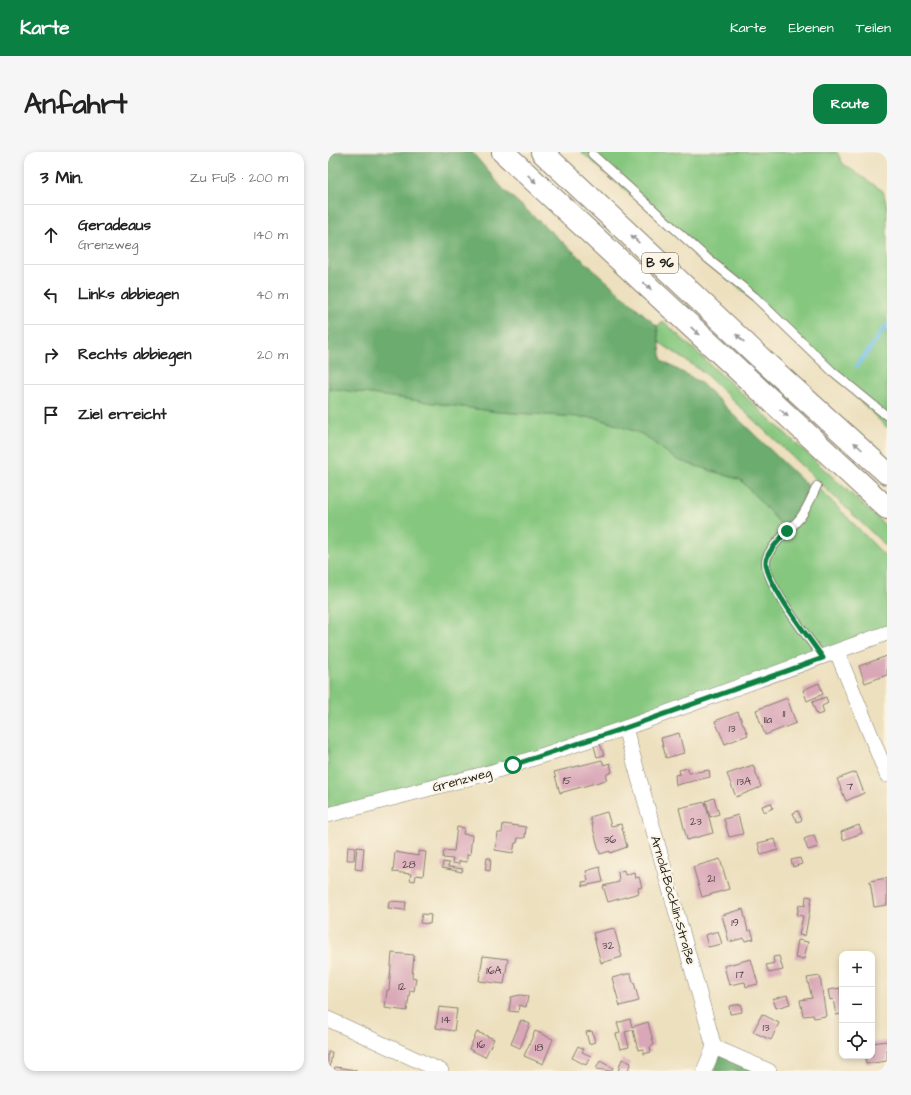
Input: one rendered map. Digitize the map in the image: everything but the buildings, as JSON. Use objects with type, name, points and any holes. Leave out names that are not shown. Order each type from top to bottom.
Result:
[{"type":"highway","name":"B 96","points":[[503,152],[887,508]]},
{"type":"highway","name":"B 96","points":[[542,152],[768,364],[887,473]]},
{"type":"street","name":"Grenzweg","points":[[328,815],[492,772],[625,728],[823,658],[887,633]]},
{"type":"street","points":[[838,652],[887,774]]},
{"type":"street","name":"Arnold-Böcklin-Straße","points":[[625,728],[714,1048]]},
{"type":"street","points":[[328,1018],[441,1071]]},
{"type":"street","points":[[704,1071],[714,1048],[769,1071]]},
{"type":"lane","points":[[592,154],[707,258],[755,297],[832,371],[887,416]]},
{"type":"lane","points":[[817,486],[800,518],[771,551],[766,561],[769,573],[786,607],[823,658]]},
{"type":"green space","points":[[328,152],[472,152],[504,190],[657,326],[662,361],[700,382],[812,490],[787,531],[741,480],[677,460],[642,434],[597,418],[498,412],[328,388]]},
{"type":"green space","points":[[581,152],[837,152],[843,164],[883,191],[887,207],[887,428],[851,391],[776,321],[699,252]]},
{"type":"green space","points":[[664,322],[887,527],[887,547],[703,372],[659,342],[657,326]]},
{"type":"green space","points":[[328,388],[498,412],[597,418],[642,434],[677,460],[741,480],[787,531],[817,486],[887,558],[887,633],[625,728],[328,815]]},
{"type":"green space","points":[[721,1053],[762,1071],[714,1071]]},
{"type":"waterway","points":[[857,366],[887,325]]},
{"type":"route","points":[[513,765],[625,728],[823,658],[786,607],[769,573],[766,561],[771,551],[787,531]]}]
